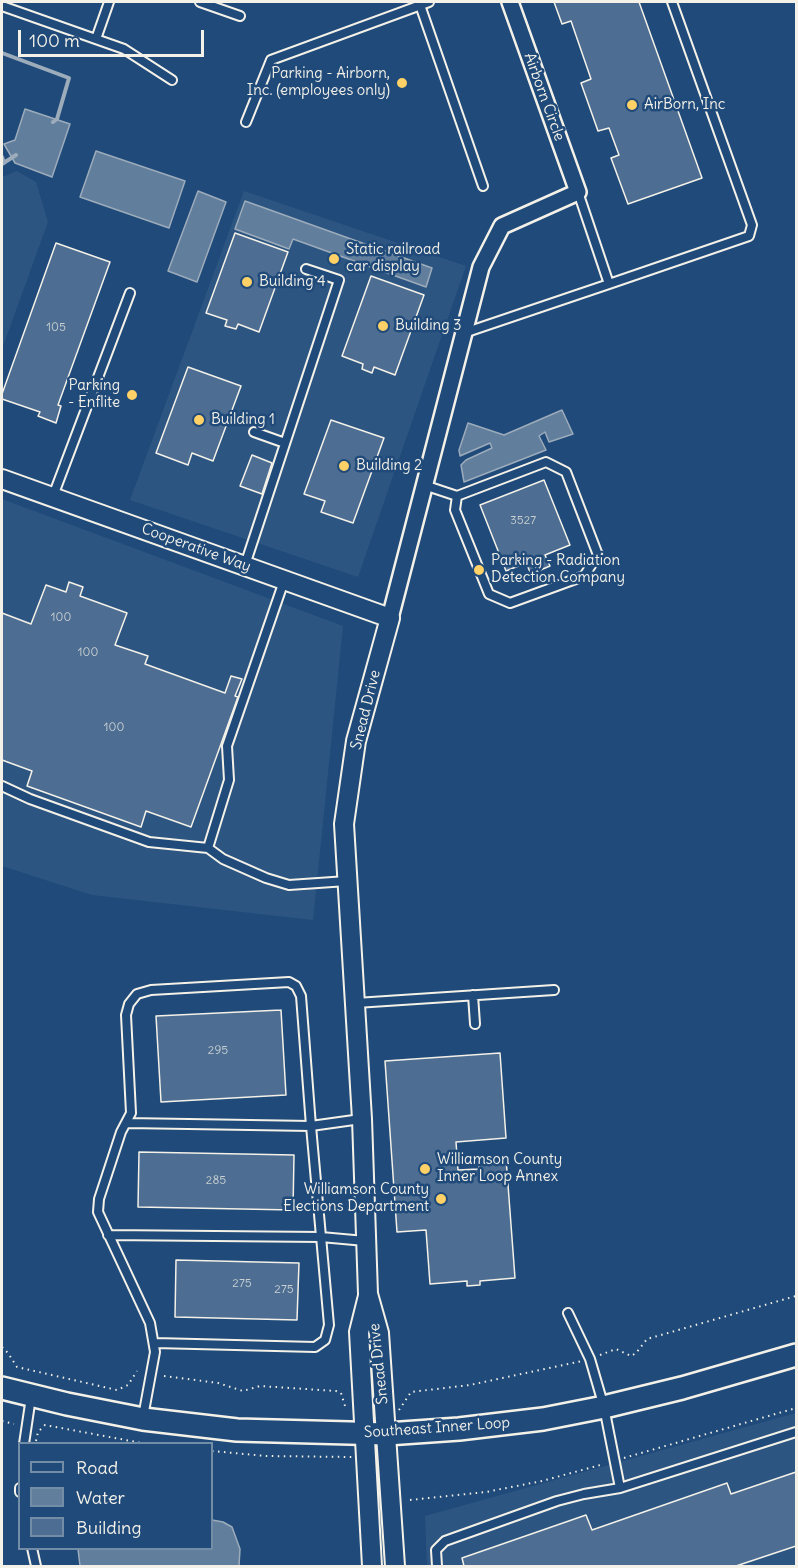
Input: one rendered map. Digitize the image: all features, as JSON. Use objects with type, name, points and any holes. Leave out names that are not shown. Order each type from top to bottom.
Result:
[{"type":"main road","name":"Southeast Inner Loop","points":[[2,1388],[143,1419],[237,1430],[387,1434],[543,1419],[682,1388],[796,1355]]},
{"type":"street","name":"Airborn Circle","points":[[510,2],[578,192]]},
{"type":"street","name":"Snead Drive","points":[[372,1566],[359,1332],[368,1294],[367,1241],[344,824],[356,741],[481,267],[502,226],[578,192]]},
{"type":"street","name":"Cooperative Way","points":[[2,479],[390,618]]},
{"type":"street","name":"Snead Drive","points":[[368,1294],[379,1333],[395,1566]]},
{"type":"lane","points":[[96,39],[109,2]]},
{"type":"lane","points":[[200,2],[240,16]]},
{"type":"lane","points":[[246,122],[271,60],[429,2]]},
{"type":"lane","points":[[464,333],[749,236],[752,225],[672,2]]},
{"type":"lane","points":[[420,5],[483,186]]},
{"type":"lane","points":[[2,6],[124,49],[172,80]]},
{"type":"lane","points":[[578,192],[609,284]]},
{"type":"lane","points":[[245,565],[339,280],[306,269]]},
{"type":"lane","points":[[53,497],[130,293]]},
{"type":"lane","points":[[254,432],[285,443]]},
{"type":"lane","points":[[424,485],[457,496],[546,462],[566,472],[598,555],[584,576],[510,603],[489,594],[455,510],[457,496]]},
{"type":"lane","points":[[208,848],[229,780],[227,746],[284,580]]},
{"type":"lane","points":[[2,786],[30,799],[149,842],[208,848],[223,859],[266,878],[289,885],[347,881]]},
{"type":"lane","points":[[143,1419],[155,1343],[150,1323],[98,1212],[99,1199],[121,1132],[130,1113],[126,1015],[129,1004],[137,994],[151,990],[289,982],[296,986],[301,996],[329,1325],[325,1340],[315,1347],[155,1343]]},
{"type":"lane","points":[[354,1003],[554,990]]},
{"type":"lane","points":[[473,995],[475,1024]]},
{"type":"lane","points":[[127,1123],[311,1126],[362,1119]]},
{"type":"lane","points":[[108,1235],[321,1237],[367,1241]]},
{"type":"lane","points":[[567,1313],[589,1355],[604,1407],[620,1488]]},
{"type":"lane","points":[[24,1442],[32,1395]]},
{"type":"lane","points":[[437,1566],[436,1550],[445,1541],[557,1501],[620,1488],[796,1432]]},
{"type":"lane","points":[[33,1550],[36,1566]]},
{"type":"path","points":[[600,1355],[616,1349],[631,1356],[647,1339],[796,1296]]},
{"type":"path","points":[[2,1347],[17,1367],[117,1390],[128,1385],[137,1371]]},
{"type":"path","points":[[399,1410],[411,1392],[470,1385],[585,1361]]},
{"type":"path","points":[[164,1376],[218,1383],[243,1391],[260,1386],[336,1391],[340,1393],[346,1409]]},
{"type":"path","points":[[2,1421],[14,1424]]},
{"type":"path","points":[[36,1440],[38,1432],[45,1425],[141,1442]]},
{"type":"path","points":[[213,1451],[266,1456],[352,1457]]},
{"type":"shaded area","points":[[17,171],[36,182],[48,222],[2,349],[2,177]]},
{"type":"shaded area","points":[[244,191],[466,266],[358,577],[130,500]]},
{"type":"shaded area","points":[[2,499],[343,626],[313,920],[92,895],[2,866]]},
{"type":"shaded area","points":[[796,1413],[796,1566],[427,1566],[425,1516]]},
{"type":"water","points":[[25,109],[70,124],[52,177],[15,163],[4,144],[15,140]]},
{"type":"water","points":[[96,151],[185,181],[169,228],[80,197]]},
{"type":"water","points":[[198,191],[226,202],[197,282],[168,271]]},
{"type":"water","points":[[245,201],[432,268],[426,287],[293,239],[289,249],[235,229]]},
{"type":"water","points":[[562,410],[573,434],[549,442],[545,432],[539,436],[546,450],[464,482],[461,465],[466,460],[492,448],[490,443],[460,456],[459,450],[468,423],[504,435]]},
{"type":"water","points":[[213,1520],[232,1527],[240,1549],[239,1566],[80,1566],[78,1550],[213,1550]]},
{"type":"building","name":"AirBorn, Inc","points":[[554,2],[639,2],[702,178],[628,204],[611,158],[619,155],[609,128],[598,131],[581,83],[591,79],[571,21],[562,24]]},
{"type":"building","name":"Building 4","points":[[235,233],[288,252],[259,332],[238,324],[236,329],[225,326],[227,320],[206,313]]},
{"type":"building","points":[[56,243],[110,262],[58,405],[61,406],[56,423],[38,416],[40,412],[2,399],[2,394]]},
{"type":"building","name":"Building 3","points":[[371,276],[424,295],[395,375],[374,367],[372,373],[362,369],[363,364],[342,356]]},
{"type":"building","name":"Building 1","points":[[188,367],[241,386],[213,461],[192,453],[188,465],[156,453]]},
{"type":"building","name":"Building 2","points":[[331,420],[384,438],[353,523],[321,512],[325,501],[304,494]]},
{"type":"building","points":[[252,455],[272,463],[262,494],[240,486]]},
{"type":"building","points":[[544,480],[570,545],[545,555],[550,566],[531,574],[526,563],[506,571],[480,505]]},
{"type":"building","points":[[69,582],[83,587],[80,596],[127,613],[115,645],[148,656],[145,664],[225,693],[231,676],[242,679],[235,696],[238,697],[191,827],[146,811],[141,827],[27,786],[32,771],[2,760],[2,613],[31,624],[46,585],[66,592]]},
{"type":"building","points":[[281,1010],[286,1095],[161,1102],[156,1016]]},
{"type":"building","name":"Williamson County Inner Loop Annex","points":[[500,1053],[506,1138],[456,1142],[458,1170],[479,1169],[479,1159],[506,1158],[515,1278],[480,1281],[480,1285],[467,1286],[467,1281],[430,1284],[426,1230],[397,1232],[385,1061]]},
{"type":"building","points":[[139,1152],[294,1155],[293,1210],[138,1207]]},
{"type":"building","points":[[176,1260],[299,1263],[297,1320],[175,1317]]},
{"type":"building","points":[[796,1472],[796,1546],[736,1566],[464,1566],[462,1558],[586,1515],[592,1530],[727,1483],[731,1494]]},
{"type":"waterway","points":[[2,53],[69,78],[57,119],[53,122]]},
{"type":"waterway","points":[[2,164],[16,155]]},
{"type":"waterway","points":[[2,157],[4,163]]},
{"type":"place","name":"Parking - Airborn, Inc. (employees only)","points":[[402,83]]},
{"type":"place","name":"AirBorn, Inc","points":[[632,105]]},
{"type":"place","name":"Static railroad car display","points":[[334,259]]},
{"type":"place","name":"Building 4","points":[[247,282]]},
{"type":"place","name":"Building 3","points":[[383,326]]},
{"type":"place","name":"Parking - Enflite","points":[[132,395]]},
{"type":"place","name":"Building 1","points":[[199,420]]},
{"type":"place","name":"Building 2","points":[[344,466]]},
{"type":"place","name":"Parking - Radiation Detection Company","points":[[479,570]]},
{"type":"place","name":"Williamson County Inner Loop Annex","points":[[425,1169]]},
{"type":"place","name":"Williamson County Elections Department","points":[[441,1199]]}]
